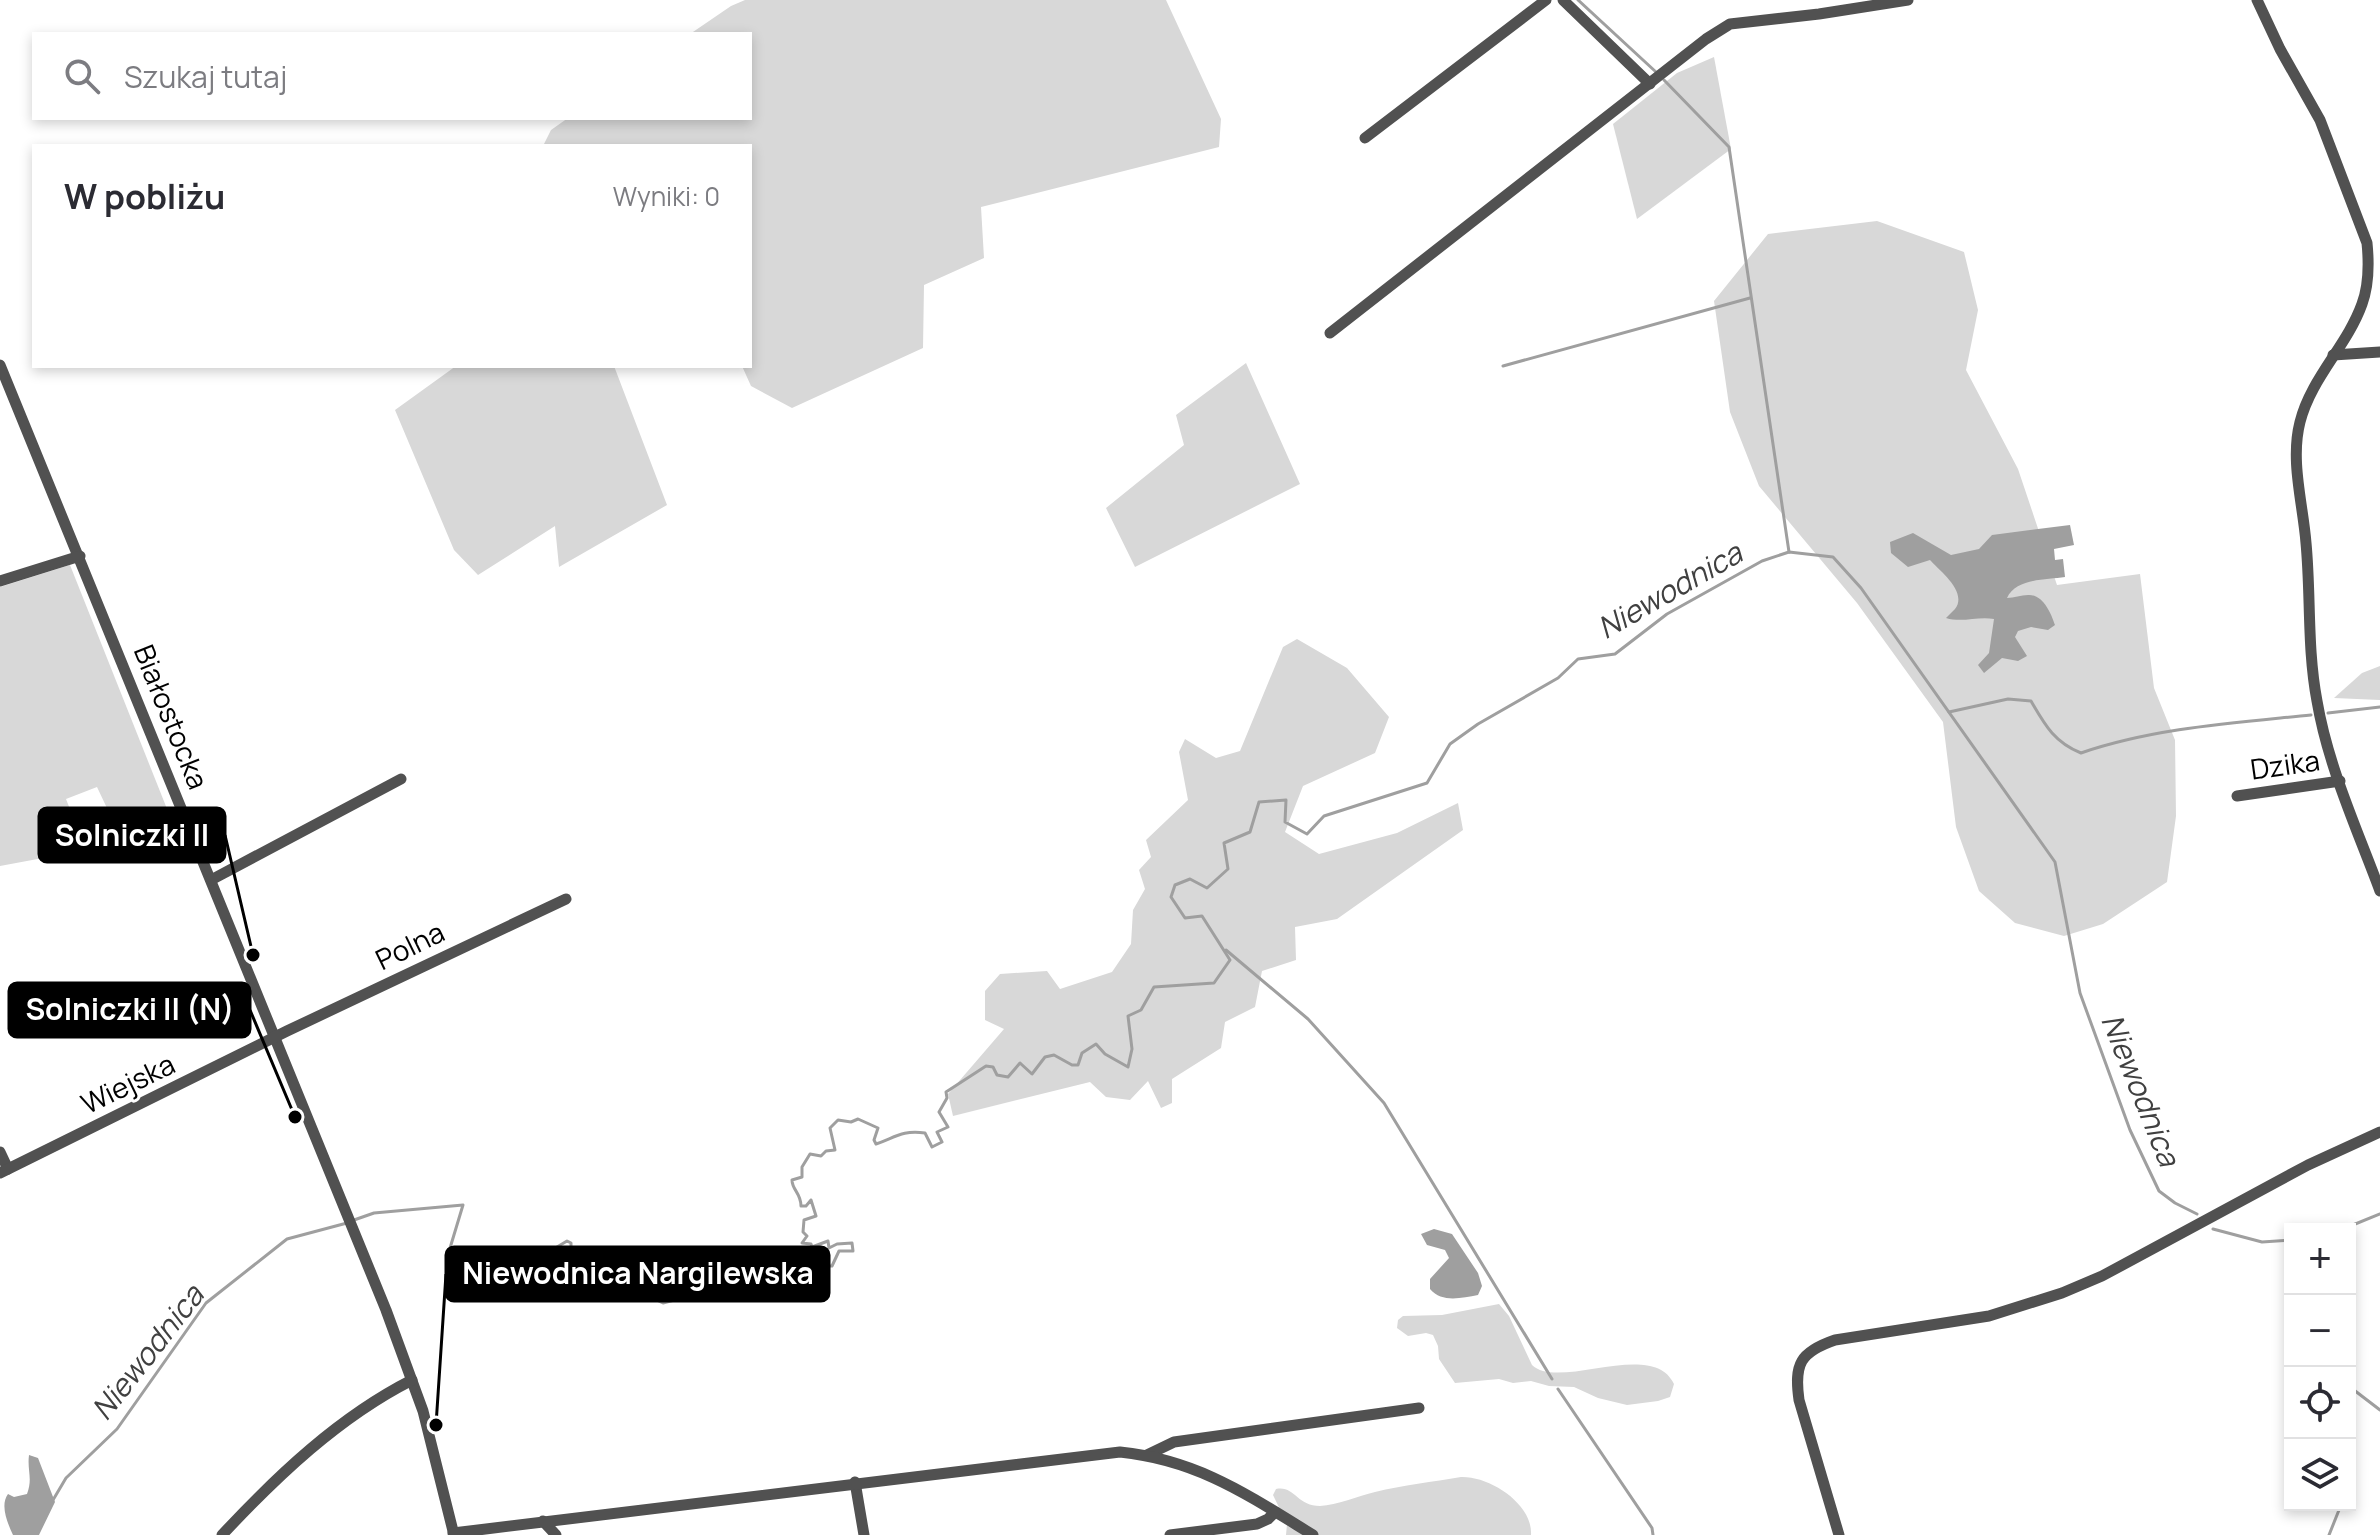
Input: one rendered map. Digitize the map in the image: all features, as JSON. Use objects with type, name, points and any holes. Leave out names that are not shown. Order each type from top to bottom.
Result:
[{"type":"street","points":[[1365,138],[1546,0]]},
{"type":"street","points":[[1563,0],[1650,84]]},
{"type":"street","points":[[1330,333],[1706,39],[1730,24],[1908,0]]},
{"type":"street","points":[[2257,0],[2280,49],[2320,120],[2367,243],[2363,303],[2312,392],[2300,420],[2296,459],[2306,546],[2309,649],[2324,735],[2380,891]]},
{"type":"street","points":[[2333,355],[2380,352]]},
{"type":"street","name":"Białostocka","points":[[0,365],[356,1233],[412,1380],[433,1445],[454,1534]]},
{"type":"street","points":[[0,581],[80,556]]},
{"type":"street","points":[[211,880],[401,779]]},
{"type":"street","name":"Dzika","points":[[2237,796],[2340,781]]},
{"type":"street","name":"Polna","points":[[276,1038],[566,899]]},
{"type":"street","name":"Wiejska","points":[[4,1171],[276,1038]]},
{"type":"street","points":[[1839,1535],[1799,1400],[1796,1380],[1799,1364],[1816,1346],[1835,1340],[1989,1316],[2062,1293],[2102,1276],[2308,1165],[2380,1132]]},
{"type":"street","points":[[0,1152],[4,1171]]},
{"type":"street","points":[[222,1535],[269,1487],[338,1427],[412,1380]]},
{"type":"street","points":[[1147,1455],[1174,1442],[1419,1408]]},
{"type":"street","points":[[454,1534],[855,1482],[1120,1452],[1147,1455],[1201,1470],[1313,1535]]},
{"type":"street","points":[[855,1482],[864,1535]]},
{"type":"street","points":[[1170,1535],[1257,1524],[1275,1512]]},
{"type":"street","points":[[543,1521],[556,1535]]},
{"type":"shaded area","points":[[745,0],[1166,0],[1221,119],[1219,147],[981,207],[984,258],[924,285],[923,348],[792,408],[751,386],[743,368],[752,368],[752,144],[544,144],[551,130],[565,120],[752,120],[752,32],[693,32]]},
{"type":"shaded area","points":[[1714,57],[1731,149],[1637,219],[1613,124],[1677,73]]},
{"type":"shaded area","points":[[1877,221],[1964,252],[1978,310],[1966,370],[2018,469],[2057,585],[2140,574],[2154,688],[2175,740],[2176,816],[2167,882],[2103,924],[2064,936],[2015,923],[1979,891],[1956,827],[1943,722],[1857,603],[1759,486],[1730,412],[1714,301],[1768,234]]},
{"type":"shaded area","points":[[1246,363],[1300,484],[1135,567],[1106,508],[1184,445],[1176,415]]},
{"type":"shaded area","points":[[453,368],[615,368],[667,505],[559,567],[555,526],[478,575],[454,550],[395,410]]},
{"type":"shaded area","points":[[2070,525],[2074,545],[2054,549],[2055,560],[2063,559],[2065,577],[2024,583],[2011,591],[2007,598],[2028,595],[2038,598],[2049,610],[2055,625],[2048,630],[2031,627],[2018,631],[2015,637],[2027,656],[2018,661],[2002,658],[1984,673],[1978,665],[1989,653],[1994,619],[1946,618],[1955,609],[1958,596],[1946,576],[1930,560],[1908,567],[1891,553],[1890,542],[1913,533],[1951,555],[1979,549],[1992,535]]},
{"type":"shaded area","points":[[70,565],[175,829],[123,842],[97,787],[66,799],[86,850],[0,866],[0,587]]},
{"type":"shaded area","points":[[1297,639],[1347,668],[1389,717],[1375,753],[1303,786],[1285,832],[1319,854],[1397,833],[1458,803],[1463,830],[1337,919],[1295,927],[1296,960],[1262,971],[1255,1007],[1225,1022],[1221,1048],[1172,1079],[1172,1103],[1161,1108],[1148,1081],[1130,1100],[1106,1097],[1090,1082],[953,1116],[948,1094],[1004,1029],[985,1020],[985,991],[1000,974],[1047,971],[1060,989],[1112,972],[1131,944],[1133,910],[1145,889],[1139,870],[1151,857],[1146,840],[1188,800],[1179,752],[1185,739],[1216,758],[1240,751],[1283,647]]},
{"type":"shaded area","points":[[2380,666],[2380,700],[2334,698],[2362,673]]},
{"type":"shaded area","points":[[1434,1229],[1452,1234],[1478,1273],[1482,1286],[1478,1295],[1446,1298],[1430,1289],[1430,1279],[1449,1258],[1445,1250],[1427,1245],[1421,1234]]},
{"type":"shaded area","points":[[1499,1304],[1509,1316],[1532,1365],[1545,1371],[1563,1372],[1647,1365],[1663,1371],[1674,1384],[1670,1397],[1627,1405],[1598,1398],[1574,1387],[1549,1386],[1531,1381],[1513,1383],[1499,1379],[1455,1383],[1439,1359],[1433,1335],[1408,1336],[1397,1328],[1398,1320],[1403,1316],[1442,1315]]},
{"type":"shaded area","points":[[29,1455],[38,1458],[55,1502],[39,1535],[13,1535],[4,1508],[6,1498],[8,1494],[14,1497],[27,1494],[30,1483]]},
{"type":"shaded area","points":[[1461,1477],[1484,1481],[1508,1494],[1525,1513],[1531,1535],[1286,1535],[1287,1524],[1273,1495],[1276,1489],[1287,1490],[1306,1503],[1320,1506]]},
{"type":"waterway","points":[[1578,0],[1656,72]]},
{"type":"waterway","points":[[1664,80],[1729,147],[1789,552]]},
{"type":"waterway","points":[[1503,366],[1750,298]]},
{"type":"waterway","name":"Niewodnica","points":[[354,1220],[374,1213],[463,1205],[447,1258],[497,1282],[553,1292],[556,1272],[542,1266],[540,1253],[558,1256],[557,1247],[567,1241],[571,1243],[571,1264],[583,1269],[592,1289],[604,1289],[605,1293],[616,1288],[614,1280],[639,1276],[648,1296],[663,1303],[705,1292],[692,1275],[682,1274],[681,1268],[705,1266],[706,1270],[718,1270],[721,1264],[749,1253],[755,1256],[755,1263],[763,1269],[764,1276],[795,1266],[832,1266],[839,1251],[853,1251],[852,1243],[829,1248],[828,1241],[812,1247],[811,1244],[802,1243],[807,1236],[803,1232],[804,1220],[816,1216],[811,1200],[806,1206],[801,1206],[792,1180],[802,1177],[802,1167],[810,1154],[821,1156],[826,1151],[835,1150],[830,1128],[838,1120],[851,1122],[858,1119],[878,1128],[874,1140],[876,1144],[917,1132],[925,1133],[932,1147],[942,1142],[937,1132],[948,1127],[939,1112],[947,1098],[946,1092],[986,1066],[993,1067],[997,1075],[1008,1077],[1020,1063],[1032,1074],[1045,1057],[1054,1055],[1078,1065],[1082,1053],[1096,1044],[1105,1054],[1128,1067],[1132,1049],[1128,1016],[1141,1010],[1154,987],[1214,983],[1230,960],[1202,916],[1185,918],[1171,897],[1175,885],[1190,879],[1207,888],[1228,869],[1224,843],[1250,832],[1259,802],[1286,800],[1285,822],[1307,834],[1324,816],[1427,783],[1450,744],[1478,724],[1558,678],[1578,659],[1615,654],[1667,614],[1762,561],[1789,552],[1833,557],[1861,588],[2055,862],[2080,993],[2130,1130],[2159,1191],[2197,1214]]},
{"type":"waterway","points":[[1949,712],[2008,699],[2031,701],[2057,738],[2081,753],[2165,732],[2311,715]]},
{"type":"waterway","points":[[2328,713],[2380,707]]},
{"type":"waterway","points":[[1226,950],[1308,1019],[1384,1103],[1552,1379]]},
{"type":"waterway","name":"Niewodnica","points":[[2356,1224],[2380,1214]]},
{"type":"waterway","name":"Niewodnica","points":[[53,1500],[66,1478],[117,1429],[206,1303],[287,1239],[347,1223]]},
{"type":"waterway","name":"Niewodnica","points":[[2213,1229],[2262,1242],[2284,1240]]},
{"type":"waterway","points":[[1558,1389],[1652,1528],[1653,1535]]},
{"type":"waterway","points":[[2356,1392],[2380,1410]]},
{"type":"waterway","points":[[2329,1535],[2339,1511]]},
{"type":"place","name":"Solniczki II","points":[[253,955]]},
{"type":"place","name":"Solniczki II (N)","points":[[295,1117]]},
{"type":"place","name":"Niewodnica Nargilewska","points":[[436,1425]]}]
